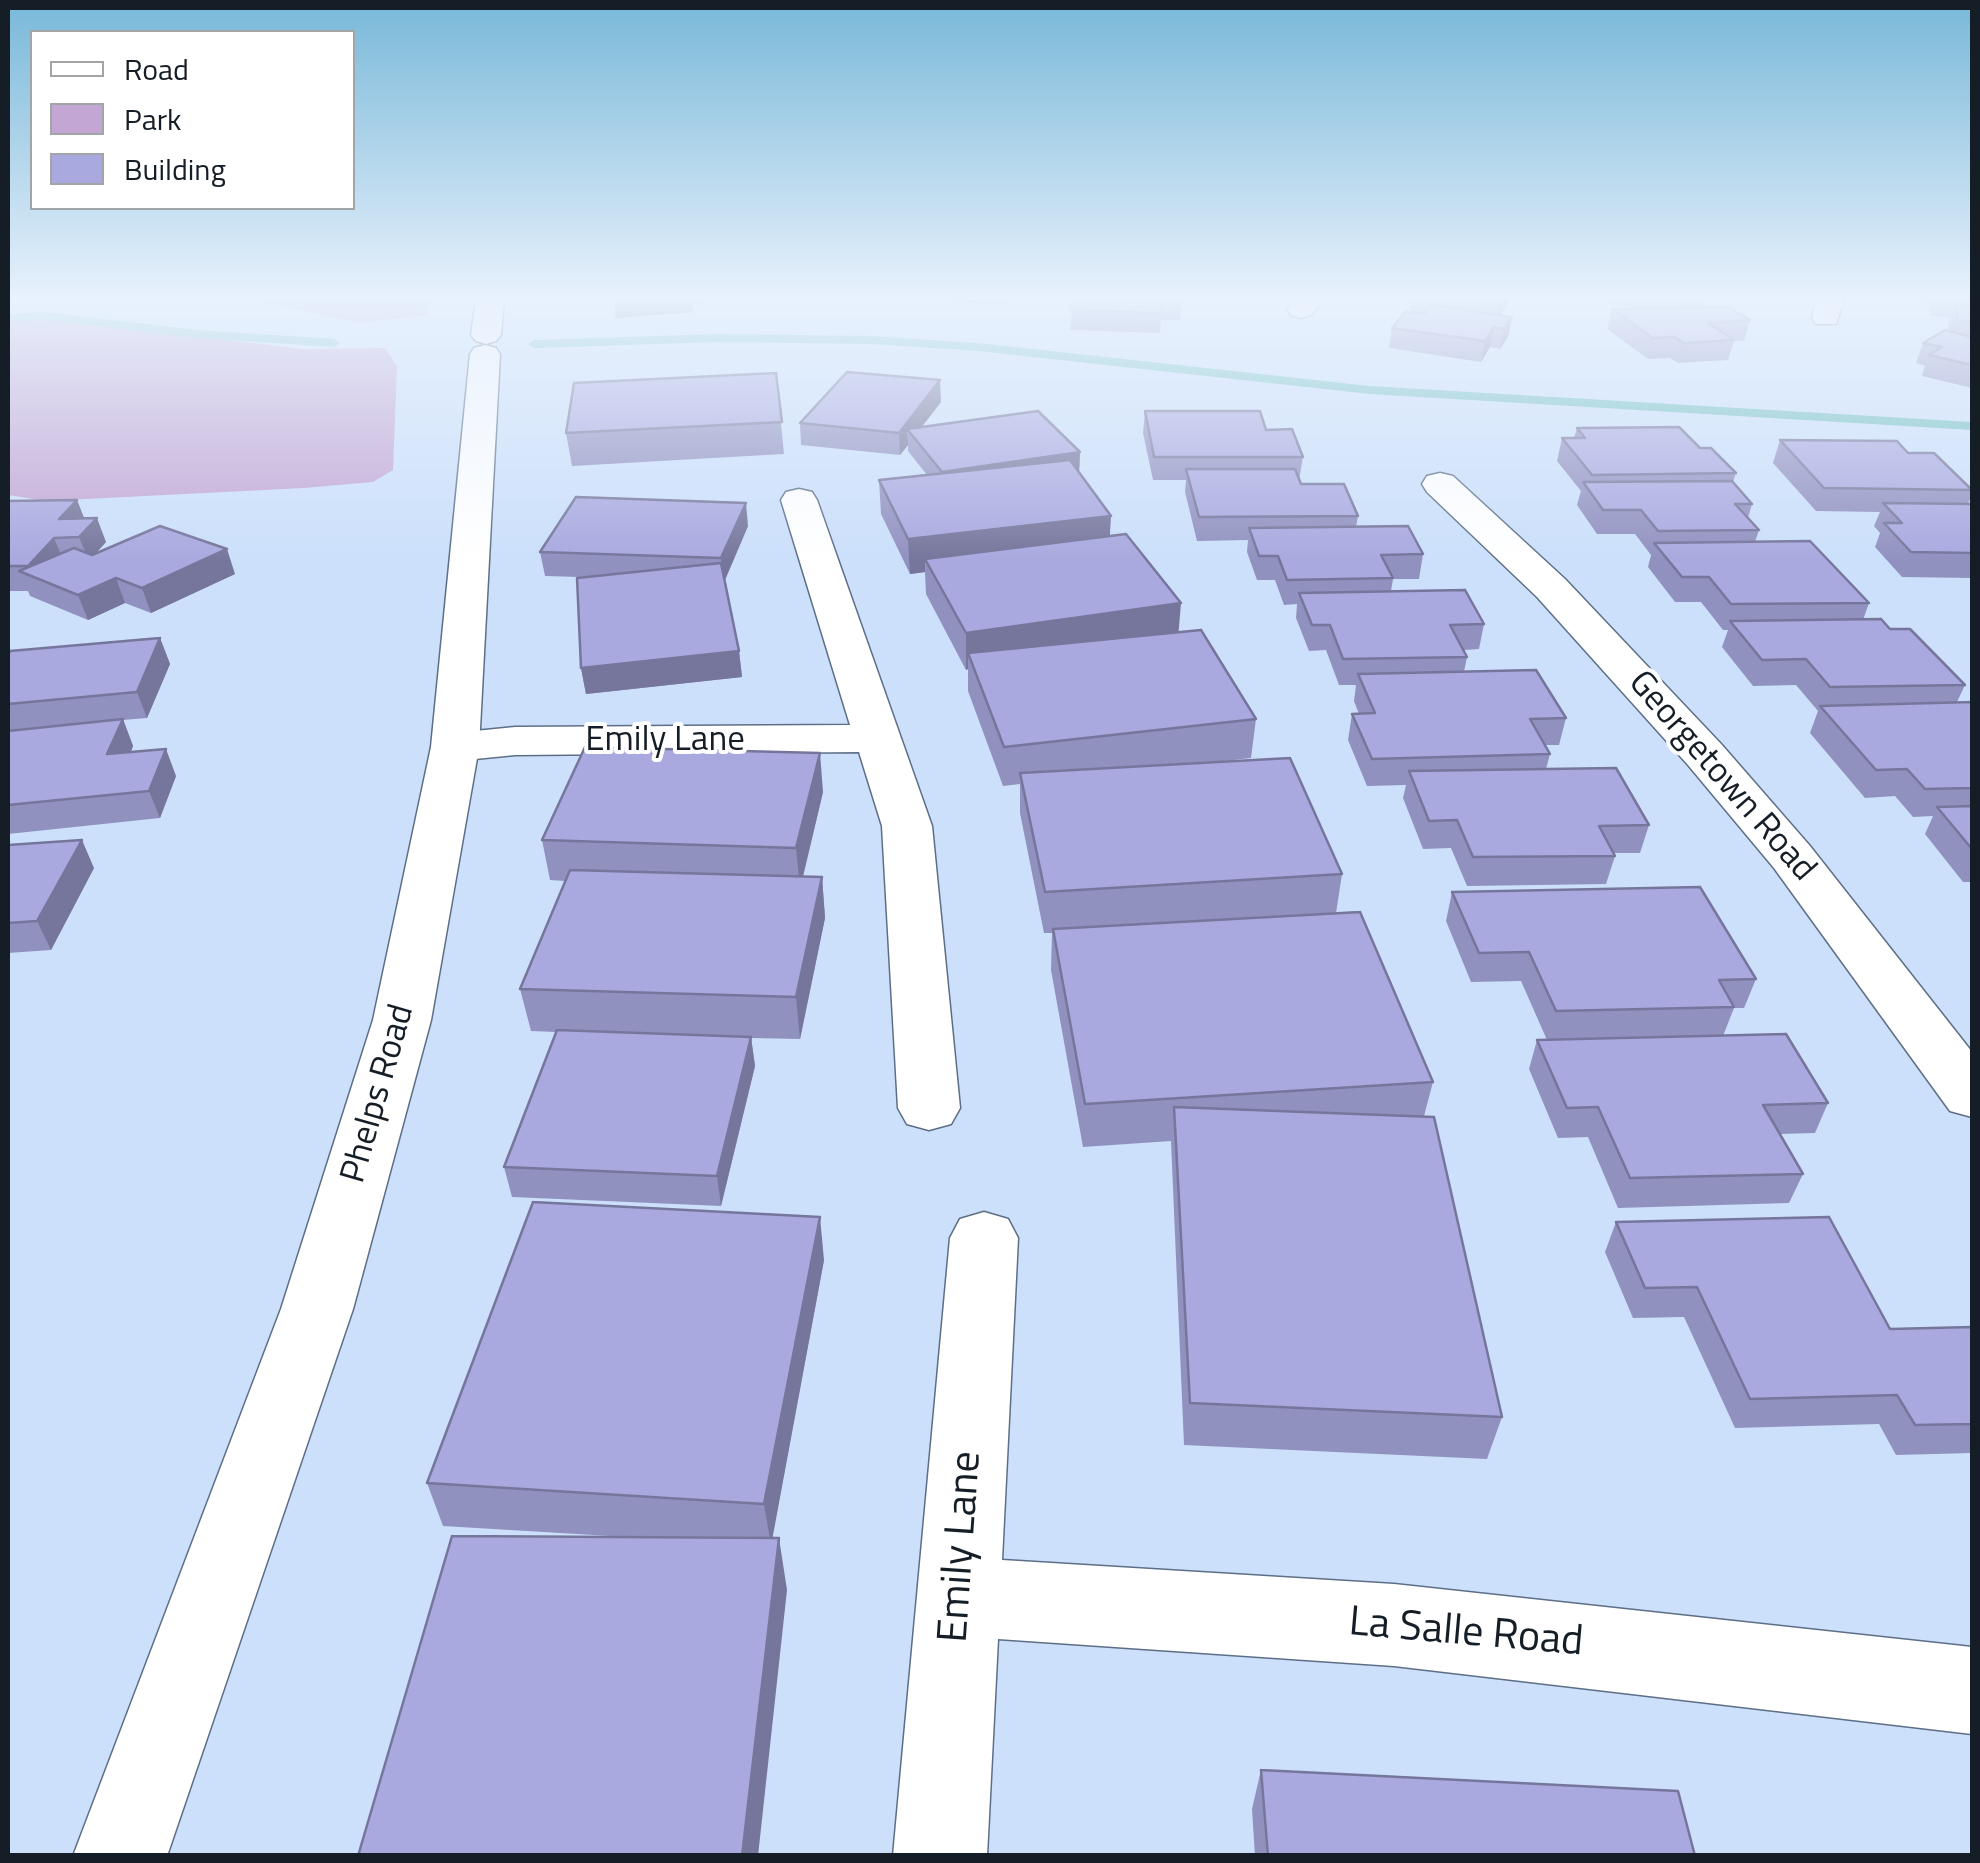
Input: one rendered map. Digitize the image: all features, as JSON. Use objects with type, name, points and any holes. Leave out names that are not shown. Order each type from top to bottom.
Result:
[{"type":"street","name":"Phelps Road","points":[[120,1856],[317,1309],[402,1020],[455,747],[483,387]]},
{"type":"street","name":"Georgetown Road","points":[[1440,484],[1550,588],[1717,769],[1803,871],[1972,1095]]},
{"type":"street","points":[[798,500],[907,826],[929,1108]]},
{"type":"street","name":"Emily Lane","points":[[455,747],[514,741],[843,740],[876,736]]},
{"type":"street","name":"Emily Lane","points":[[940,1856],[984,1238]]},
{"type":"street","name":"La Salle Road","points":[[958,1597],[1394,1625],[1972,1691]]},
{"type":"green space","points":[[8,387],[396,387],[393,470],[373,482],[46,501],[8,495]]},
{"type":"building","points":[[573,387],[778,387],[782,422],[566,433]]},
{"type":"building","points":[[833,387],[935,387],[899,433],[800,423]]},
{"type":"building","points":[[1038,411],[1080,452],[942,472],[907,429]]},
{"type":"building","points":[[1145,411],[1260,411],[1266,430],[1292,429],[1303,457],[1154,457]]},
{"type":"building","points":[[1679,427],[1700,448],[1711,448],[1736,473],[1592,475],[1562,438],[1585,438],[1577,428]]},
{"type":"building","points":[[1780,440],[1897,441],[1908,453],[1934,453],[1972,490],[1824,488]]},
{"type":"building","points":[[1070,460],[1111,516],[908,539],[879,480]]},
{"type":"building","points":[[1186,469],[1295,469],[1301,484],[1344,484],[1358,516],[1199,517]]},
{"type":"building","points":[[1732,481],[1752,504],[1735,504],[1759,530],[1658,531],[1641,510],[1603,510],[1583,482]]},
{"type":"building","points":[[576,497],[746,503],[721,558],[540,552]]},
{"type":"building","points":[[77,500],[59,519],[97,518],[79,537],[54,538],[28,566],[8,566],[8,501]]},
{"type":"building","points":[[1883,503],[1972,504],[1972,553],[1911,552],[1884,523],[1902,523]]},
{"type":"building","points":[[160,526],[227,549],[142,588],[116,578],[78,595],[19,571],[74,548],[92,555]]},
{"type":"building","points":[[1408,526],[1423,554],[1381,555],[1393,578],[1287,580],[1278,556],[1259,556],[1249,528]]},
{"type":"building","points":[[1126,534],[1181,603],[966,633],[925,559]]},
{"type":"building","points":[[1810,541],[1869,603],[1731,604],[1709,577],[1682,577],[1654,543]]},
{"type":"building","points":[[721,563],[739,651],[581,668],[577,578]]},
{"type":"building","points":[[1465,590],[1484,624],[1450,625],[1467,657],[1343,659],[1330,625],[1312,625],[1299,593]]},
{"type":"building","points":[[1881,619],[1890,629],[1910,629],[1965,685],[1830,687],[1806,659],[1762,660],[1730,621]]},
{"type":"building","points":[[1201,630],[1256,719],[1004,747],[968,653]]},
{"type":"building","points":[[160,638],[137,692],[8,704],[10,651]]},
{"type":"building","points":[[1536,670],[1566,718],[1530,719],[1550,754],[1372,759],[1352,714],[1375,713],[1358,674]]},
{"type":"building","points":[[1972,702],[1972,788],[1925,789],[1907,769],[1876,770],[1820,706]]},
{"type":"building","points":[[123,719],[107,754],[166,749],[149,791],[8,805],[8,731]]},
{"type":"building","points":[[585,747],[820,753],[796,848],[542,840]]},
{"type":"building","points":[[1290,758],[1342,874],[1045,892],[1020,773]]},
{"type":"building","points":[[1616,768],[1649,825],[1599,826],[1615,856],[1473,857],[1457,820],[1429,821],[1409,771]]},
{"type":"building","points":[[1972,806],[1972,849],[1937,807]]},
{"type":"building","points":[[82,840],[37,921],[8,923],[8,845]]},
{"type":"building","points":[[570,870],[822,877],[796,997],[520,989]]},
{"type":"building","points":[[1700,887],[1756,979],[1719,980],[1734,1007],[1556,1011],[1529,952],[1479,953],[1452,892]]},
{"type":"building","points":[[1360,912],[1433,1082],[1085,1104],[1053,929]]},
{"type":"building","points":[[557,1030],[751,1037],[717,1176],[504,1167]]},
{"type":"building","points":[[1786,1034],[1828,1103],[1763,1105],[1803,1174],[1630,1178],[1598,1107],[1567,1108],[1537,1040]]},
{"type":"building","points":[[1174,1107],[1434,1117],[1502,1417],[1190,1403]]},
{"type":"building","points":[[533,1202],[820,1217],[764,1504],[427,1483]]},
{"type":"building","points":[[1829,1217],[1890,1329],[1972,1327],[1972,1424],[1915,1425],[1897,1395],[1750,1399],[1697,1287],[1645,1288],[1616,1222]]},
{"type":"building","points":[[452,1536],[779,1538],[742,1856],[358,1856]]},
{"type":"building","points":[[1261,1770],[1678,1791],[1695,1856],[1268,1856]]},
{"type":"waterway","points":[[1342,387],[1972,426]]}]
